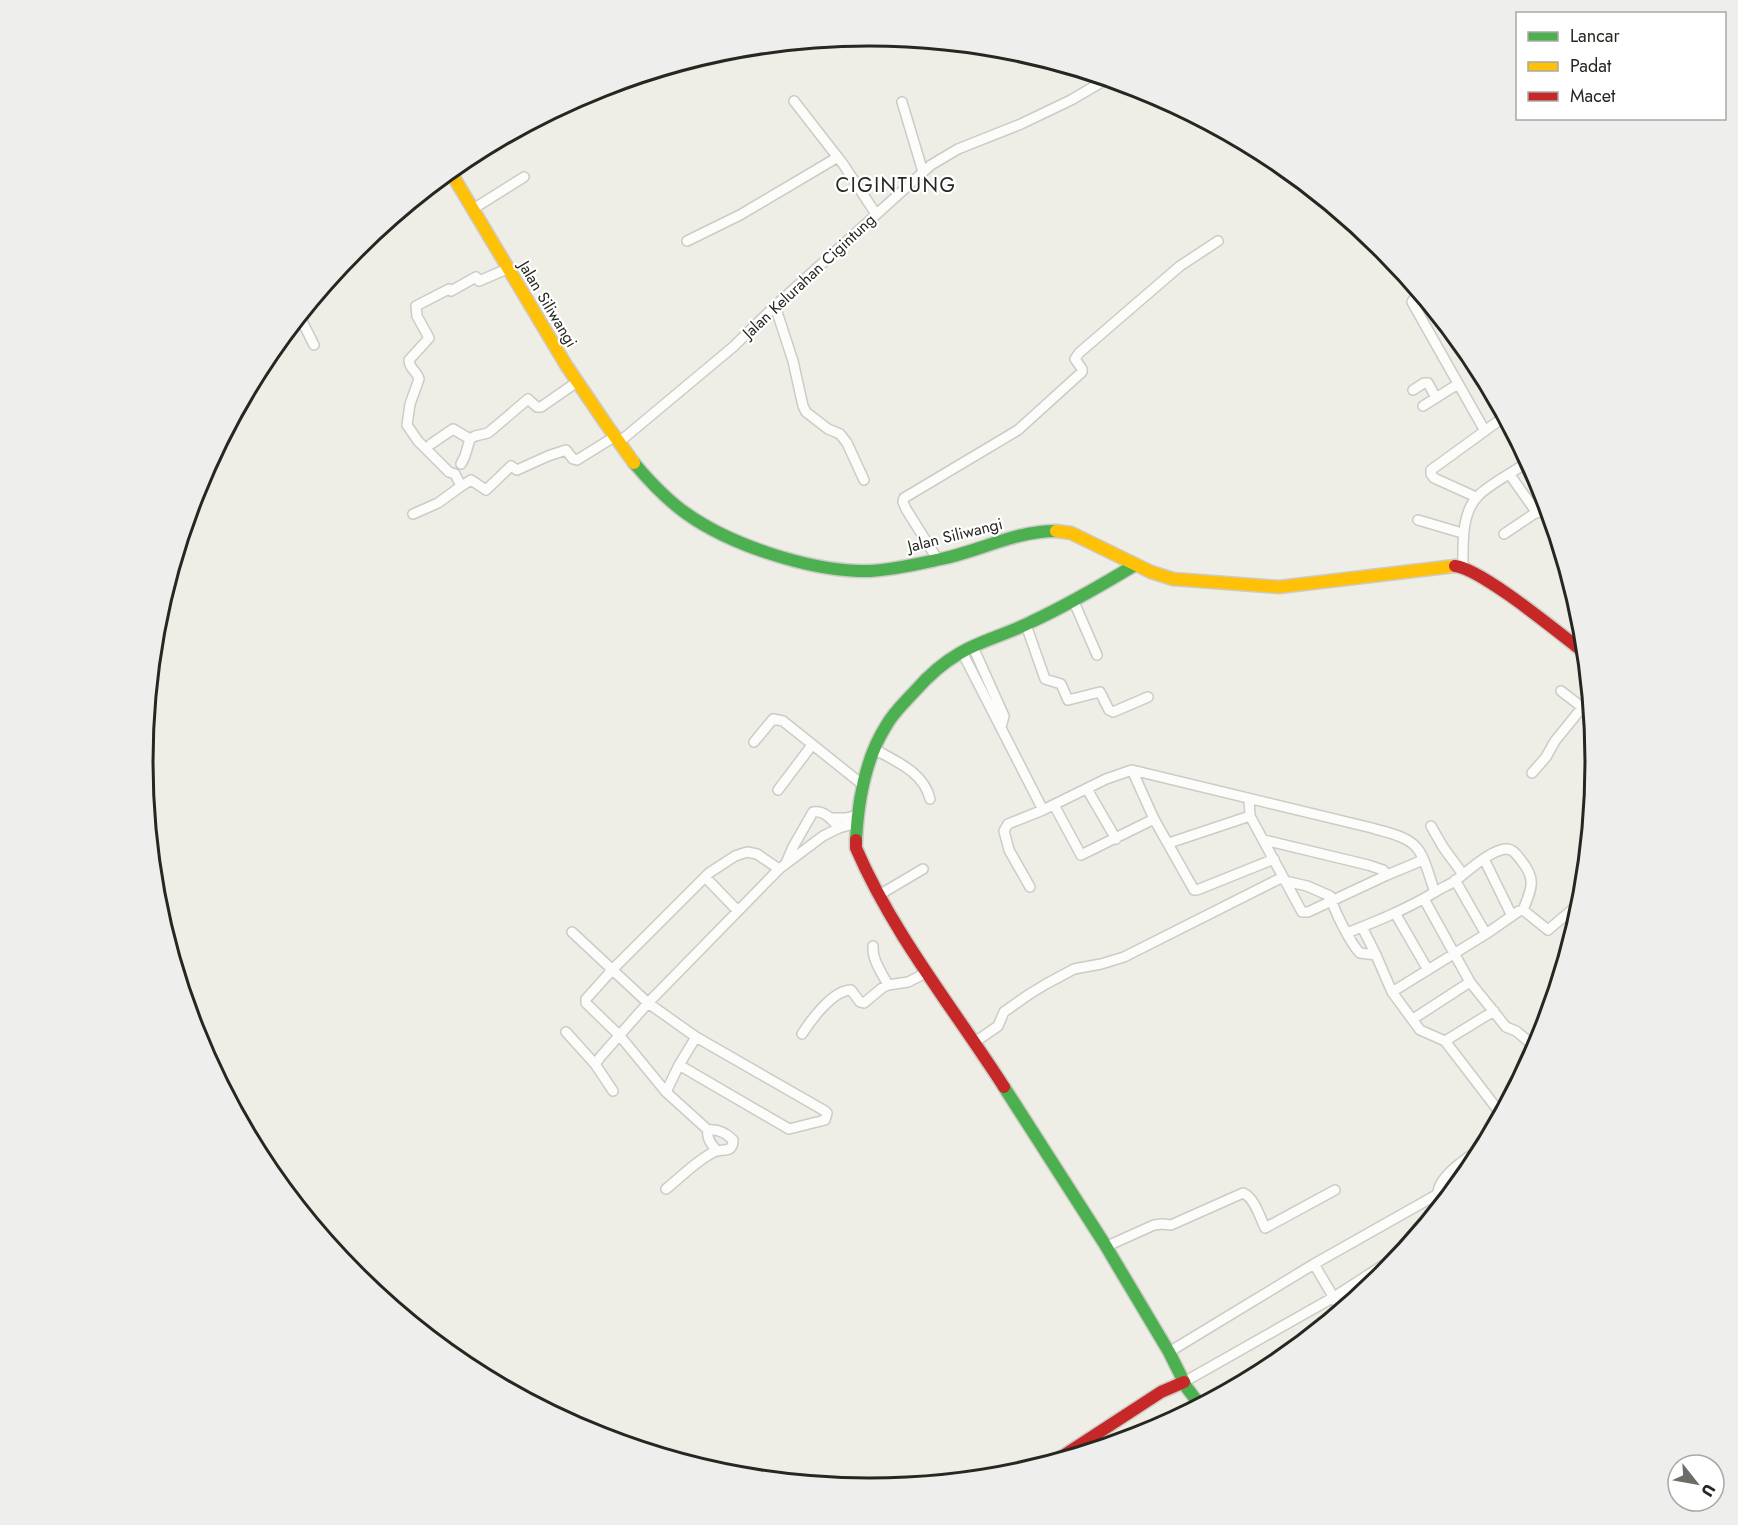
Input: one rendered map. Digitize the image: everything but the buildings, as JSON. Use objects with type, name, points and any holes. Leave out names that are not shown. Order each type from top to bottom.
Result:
[{"type":"main road","name":"Jalan Siliwangi","points":[[455,179],[507,269],[616,440],[661,493],[685,513],[727,536],[763,551],[825,567],[860,571],[938,560],[1024,534],[1048,530],[1071,533],[1135,566],[1173,579],[1279,587],[1451,566],[1463,567]]},
{"type":"main road","points":[[1135,566],[1074,602],[968,650],[935,669],[886,725],[874,748],[863,785],[856,848],[879,895],[926,973],[975,1042],[1105,1247],[1196,1400]]},
{"type":"main road","points":[[1463,567],[1513,599],[1575,645]]},
{"type":"main road","points":[[1086,1445],[1161,1392],[1184,1382]]},
{"type":"street","name":"Jalan Kelurahan Cigintung","points":[[461,486],[472,481],[486,490],[511,466],[517,470],[566,450],[573,459],[577,460],[616,440],[733,347],[931,165],[958,149],[1021,124],[1099,84]]},
{"type":"street","points":[[794,101],[838,157],[876,214]]},
{"type":"street","points":[[902,102],[923,172]]},
{"type":"street","points":[[687,241],[740,215],[838,157]]},
{"type":"street","points":[[473,209],[524,177]]},
{"type":"street","points":[[938,560],[906,509],[904,498],[1025,424],[1082,372],[1075,359],[1079,353],[1180,266],[1218,241]]},
{"type":"street","points":[[413,514],[438,503],[461,486],[455,474],[449,472],[418,441],[407,425],[410,404],[419,379],[410,368],[409,360],[429,337],[417,316],[416,306],[476,277],[479,281],[507,269]]},
{"type":"street","points":[[1414,299],[1412,302],[1485,431]]},
{"type":"street","points":[[776,306],[794,361],[806,412],[828,429],[840,434],[847,443],[864,480]]},
{"type":"street","points":[[303,324],[314,345]]},
{"type":"street","points":[[461,464],[470,439],[488,433],[528,399],[537,407],[541,407],[577,381]]},
{"type":"street","points":[[1413,390],[1427,382],[1436,398]]},
{"type":"street","points":[[1423,406],[1458,384]]},
{"type":"street","points":[[1476,497],[1434,478],[1431,470],[1498,422]]},
{"type":"street","points":[[431,444],[453,429],[470,439]]},
{"type":"street","points":[[1463,567],[1462,533],[1472,503],[1480,493],[1521,467]]},
{"type":"street","points":[[1504,534],[1537,513],[1510,475]]},
{"type":"street","points":[[1418,520],[1462,533]]},
{"type":"street","points":[[1074,602],[1097,655]]},
{"type":"street","points":[[1026,625],[1045,680],[1061,684],[1068,700],[1100,692],[1109,710],[1113,712],[1148,697]]},
{"type":"street","points":[[968,650],[1001,727],[1043,810]]},
{"type":"street","points":[[1561,691],[1582,703]]},
{"type":"street","points":[[1532,774],[1555,741],[1583,712]]},
{"type":"street","points":[[754,742],[771,721],[777,719],[783,721],[863,785]]},
{"type":"street","points":[[778,790],[812,745]]},
{"type":"street","points":[[874,748],[920,778],[928,790],[930,799]]},
{"type":"street","points":[[1030,887],[1009,850],[1004,831],[1008,824],[1054,805],[1106,779],[1132,770],[1372,828],[1410,842],[1418,848],[1435,892]]},
{"type":"street","points":[[1132,770],[1154,819],[1195,890],[1274,859]]},
{"type":"street","points":[[1088,789],[1116,838]]},
{"type":"street","points":[[1249,799],[1250,816],[1302,912],[1308,912],[1423,860]]},
{"type":"street","points":[[1054,805],[1081,855],[1154,819]]},
{"type":"street","points":[[782,866],[811,813],[816,811],[830,818],[839,828]]},
{"type":"street","points":[[1169,843],[1250,816]]},
{"type":"street","points":[[830,818],[858,819]]},
{"type":"street","points":[[595,1064],[648,1003],[782,866],[823,836],[858,819]]},
{"type":"street","points":[[1431,826],[1459,877],[1486,934]]},
{"type":"street","points":[[1263,840],[1368,865],[1383,870],[1387,875]]},
{"type":"street","points":[[1347,933],[1395,914],[1424,899],[1500,851],[1507,849],[1514,852],[1527,868],[1532,880],[1532,888],[1523,910],[1392,992]]},
{"type":"street","points":[[708,1130],[666,1092],[620,1036],[586,1001],[587,997],[705,877],[735,856],[747,852],[758,854],[782,866]]},
{"type":"street","points":[[1484,859],[1512,916]]},
{"type":"street","points":[[879,895],[923,869]]},
{"type":"street","points":[[705,877],[738,911]]},
{"type":"street","points":[[975,1042],[998,1026],[1004,1012],[1028,995],[1074,969],[1124,957],[1284,879],[1328,895],[1350,941],[1360,953],[1376,955]]},
{"type":"street","points":[[1424,899],[1470,982],[1506,1027],[1516,1031],[1528,1041]]},
{"type":"street","points":[[1523,910],[1548,930],[1569,913]]},
{"type":"street","points":[[1395,914],[1428,970]]},
{"type":"street","points":[[1362,927],[1392,992],[1420,1030],[1444,1041],[1496,1107]]},
{"type":"street","points":[[572,932],[648,1003],[696,1037],[827,1113],[826,1118],[789,1129],[679,1065]]},
{"type":"street","points":[[873,946],[874,958],[888,986]]},
{"type":"street","points":[[802,1034],[814,1016],[843,991],[851,990],[860,1002],[864,1003],[888,986],[908,982],[926,973]]},
{"type":"street","points":[[1413,1019],[1470,982]]},
{"type":"street","points":[[1444,1041],[1494,1011]]},
{"type":"street","points":[[566,1032],[595,1064],[614,1091]]},
{"type":"street","points":[[666,1092],[696,1037]]},
{"type":"street","points":[[666,1189],[713,1152],[730,1149],[733,1146],[733,1140],[725,1133],[714,1129],[708,1130]]},
{"type":"street","points":[[708,1130],[707,1136],[717,1151]]},
{"type":"street","points":[[1440,1194],[1438,1188],[1441,1181],[1455,1172]]},
{"type":"street","points":[[1105,1247],[1154,1225],[1172,1226],[1243,1193],[1250,1198],[1265,1228],[1335,1190]]},
{"type":"street","points":[[1169,1352],[1314,1264],[1434,1202]]},
{"type":"street","points":[[1314,1264],[1338,1304]]},
{"type":"street","points":[[1184,1382],[1334,1297],[1370,1274]]},
{"type":"traffic: fast","points":[[634,463],[673,503],[705,525],[747,545],[816,566],[859,571],[900,567],[955,556],[1026,534],[1056,531]]},
{"type":"traffic: fast","points":[[856,840],[861,795],[873,752],[892,717],[925,680],[960,653],[1058,609],[1135,565]]},
{"type":"traffic: fast","points":[[1004,1087],[1104,1243],[1196,1400]]},
{"type":"traffic: slow","points":[[455,179],[566,365],[634,463]]},
{"type":"traffic: slow","points":[[1056,531],[1071,533],[1151,572],[1173,579],[1279,587],[1455,566]]},
{"type":"traffic: jam","points":[[1455,566],[1483,578],[1575,645]]},
{"type":"traffic: jam","points":[[856,840],[856,848],[888,911],[925,971],[1004,1087]]},
{"type":"traffic: jam","points":[[1075,1448],[1161,1392],[1184,1382]]},
{"type":"district","name":"CIGINTUNG","points":[[896,185]]}]
